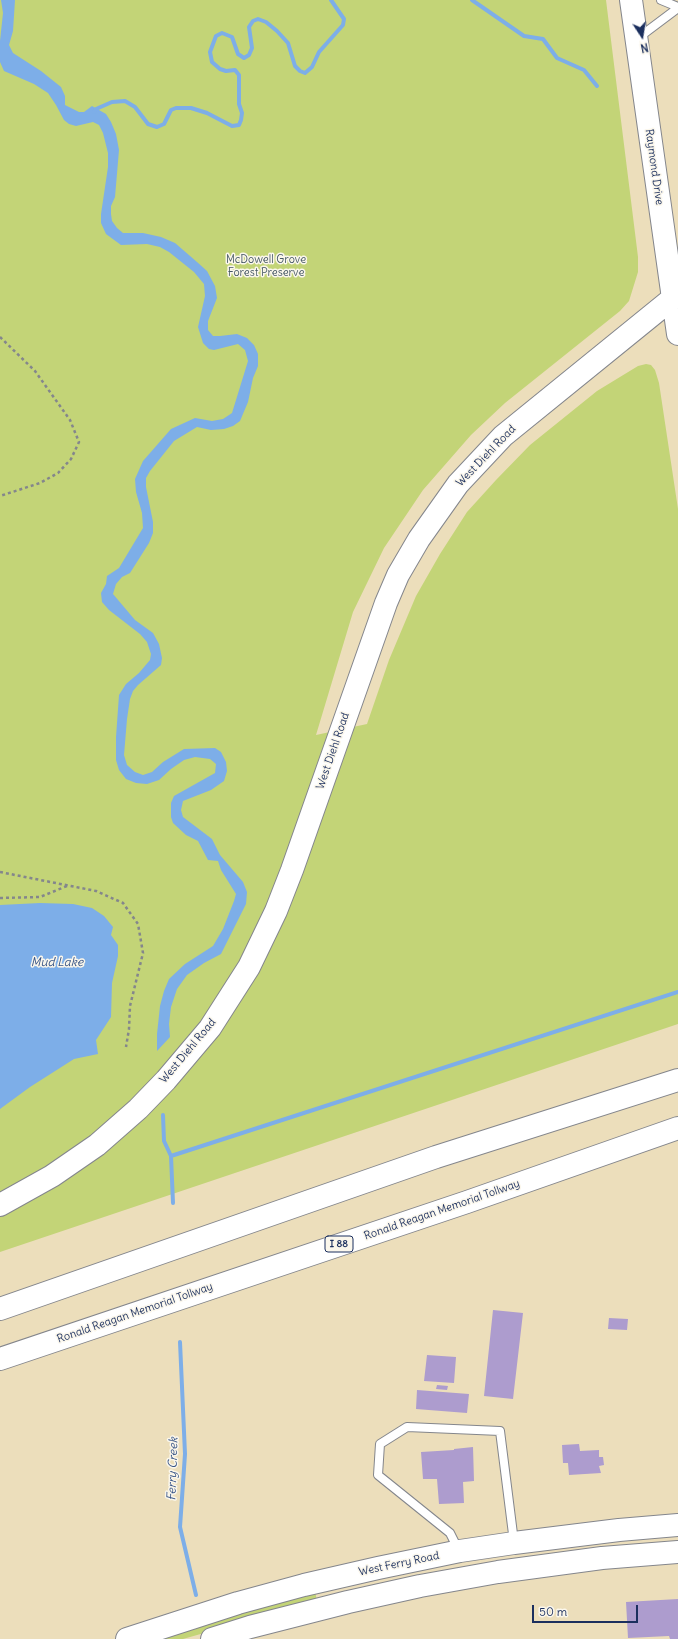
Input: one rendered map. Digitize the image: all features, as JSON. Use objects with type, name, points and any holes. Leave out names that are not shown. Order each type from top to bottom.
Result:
[{"type":"main road","name":"Raymond Drive","points":[[631,0],[676,295],[678,334]]},
{"type":"main road","name":"West Diehl Road","points":[[0,1205],[52,1176],[97,1145],[138,1108],[182,1062],[210,1028],[249,967],[276,910],[292,870],[386,603],[398,575],[419,539],[458,484],[503,436],[676,295]]},
{"type":"main road","points":[[0,1309],[436,1157],[678,1080]]},
{"type":"main road","name":"Ronald Reagan Memorial Tollway","points":[[0,1359],[459,1204],[678,1128]]},
{"type":"main road","name":"West Ferry Road","points":[[127,1639],[200,1614],[304,1585],[460,1551],[619,1530],[678,1525]]},
{"type":"main road","points":[[212,1639],[250,1627],[420,1586],[498,1572],[587,1560],[678,1552]]},
{"type":"lane","points":[[636,39],[678,8],[661,0]]},
{"type":"lane","points":[[460,1551],[450,1533],[378,1475],[380,1444],[407,1427],[500,1431],[514,1543]]},
{"type":"path","points":[[0,337],[35,371],[70,420],[79,442],[71,459],[58,473],[40,483],[0,496]]},
{"type":"path","points":[[0,872],[96,891],[123,903],[138,924],[143,954],[130,1006],[129,1029],[126,1047]]},
{"type":"path","points":[[0,898],[40,897],[68,885]]},
{"type":"green space","name":"McDowell Grove Forest Preserve","points":[[0,0],[606,0],[638,257],[638,272],[629,301],[620,311],[505,403],[471,435],[423,490],[384,548],[353,612],[316,735],[367,724],[389,660],[416,596],[440,554],[467,512],[530,445],[597,391],[638,366],[646,364],[651,365],[655,370],[659,383],[678,509],[678,1024],[0,1252]]},
{"type":"green space","points":[[315,1591],[317,1601],[183,1639],[157,1639],[194,1626]]},
{"type":"water","points":[[1,0],[15,0],[13,31],[9,45],[13,53],[41,71],[61,87],[65,96],[65,105],[79,112],[84,112],[92,106],[106,114],[111,122],[116,134],[119,150],[115,197],[111,206],[112,221],[117,228],[123,233],[143,233],[161,237],[175,243],[197,262],[207,271],[215,286],[217,298],[208,321],[208,330],[213,336],[237,334],[247,338],[254,345],[258,354],[258,366],[253,378],[248,402],[240,421],[233,426],[224,429],[211,430],[197,427],[174,441],[150,471],[146,478],[146,487],[153,522],[153,533],[149,543],[130,573],[122,577],[116,584],[113,594],[135,620],[153,633],[159,644],[162,658],[161,665],[138,685],[133,691],[130,699],[124,755],[127,765],[135,772],[143,775],[152,772],[163,762],[184,749],[215,748],[221,752],[226,762],[227,771],[224,781],[211,790],[183,801],[181,810],[183,817],[212,839],[220,855],[243,882],[247,892],[246,904],[221,954],[204,963],[187,975],[177,989],[171,1007],[169,1024],[170,1037],[157,1051],[160,1006],[169,979],[185,964],[213,946],[223,929],[236,894],[221,870],[218,861],[208,860],[198,841],[186,835],[173,823],[171,817],[171,803],[174,796],[215,773],[216,764],[210,759],[195,757],[184,760],[159,780],[147,784],[136,783],[126,779],[119,770],[116,760],[116,737],[119,695],[126,684],[139,673],[150,660],[151,654],[147,642],[140,634],[109,610],[102,602],[101,593],[106,584],[107,576],[119,568],[143,528],[142,513],[136,492],[135,479],[143,461],[171,429],[195,418],[212,421],[223,419],[232,413],[248,361],[245,350],[238,344],[214,350],[209,349],[203,343],[198,327],[205,296],[204,284],[194,272],[169,252],[160,247],[147,244],[121,245],[106,234],[101,223],[108,167],[108,153],[103,133],[99,125],[93,122],[76,126],[69,124],[64,120],[48,93],[34,84],[4,71],[0,62],[0,41],[3,13]]},
{"type":"water","name":"Mud Lake","points":[[40,903],[73,904],[92,908],[104,916],[113,927],[111,935],[118,945],[118,956],[112,983],[111,1017],[96,1040],[98,1054],[74,1059],[30,1087],[0,1109],[0,905]]},
{"type":"building","points":[[493,1310],[523,1313],[513,1399],[484,1396]]},
{"type":"building","points":[[609,1318],[628,1319],[627,1330],[608,1329]]},
{"type":"building","points":[[427,1355],[456,1357],[454,1383],[424,1381]]},
{"type":"building","points":[[437,1385],[448,1386],[447,1390],[436,1389]]},
{"type":"building","points":[[417,1390],[469,1394],[467,1413],[416,1409]]},
{"type":"building","points":[[579,1444],[580,1451],[599,1450],[599,1457],[603,1457],[604,1465],[599,1466],[601,1473],[569,1475],[568,1463],[563,1463],[562,1445]]},
{"type":"building","points":[[473,1447],[474,1481],[463,1482],[464,1503],[439,1504],[437,1479],[423,1479],[421,1452]]},
{"type":"building","points":[[678,1599],[678,1639],[670,1639],[669,1636],[628,1638],[626,1602]]},
{"type":"waterway","points":[[94,112],[96,109],[112,102],[125,101],[135,107],[148,124],[157,127],[164,124],[171,110],[176,108],[191,108],[207,113],[232,126],[239,125],[242,113],[239,104],[239,75],[235,70],[226,71],[220,69],[212,62],[210,52],[216,36],[222,33],[232,37],[238,54],[244,58],[249,55],[252,48],[249,27],[253,21],[258,19],[266,22],[288,43],[295,66],[300,71],[305,73],[312,67],[319,52],[343,25],[344,19],[331,0]]},
{"type":"waterway","points":[[472,0],[524,36],[543,39],[557,58],[584,70],[597,86]]},
{"type":"waterway","points":[[171,1156],[678,992]]},
{"type":"waterway","name":"Ferry Creek","points":[[163,1115],[164,1141],[171,1156],[173,1203]]},
{"type":"waterway","name":"Ferry Creek","points":[[180,1342],[185,1454],[180,1527],[196,1595]]}]
